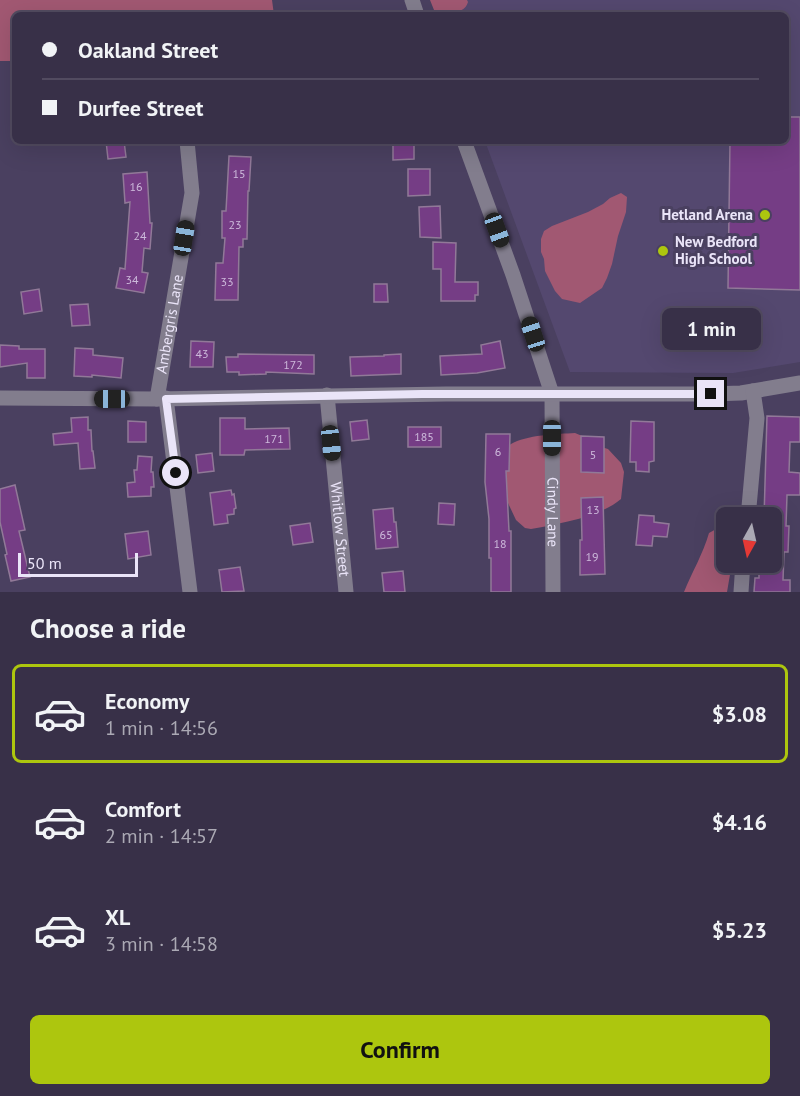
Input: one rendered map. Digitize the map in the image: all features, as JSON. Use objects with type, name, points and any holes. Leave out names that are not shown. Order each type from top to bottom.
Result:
[{"type":"street","name":"Ambergris Lane","points":[[187,144],[192,193],[162,399],[190,592]]},
{"type":"street","name":"Cindy Lane","points":[[465,144],[513,275],[552,394],[553,592]]},
{"type":"street","points":[[0,399],[711,394],[741,393],[800,383]]},
{"type":"street","points":[[749,507],[757,418],[753,391]]},
{"type":"street","name":"Whitlow Street","points":[[327,395],[346,592]]},
{"type":"street","points":[[741,592],[742,573]]},
{"type":"shaded area","points":[[0,0],[272,0],[274,12],[12,12],[12,61],[0,61]]},
{"type":"shaded area","points":[[430,0],[467,0],[468,2],[463,9],[449,12],[434,10]]},
{"type":"shaded area","name":"New Bedford High School","points":[[433,0],[800,0],[800,362],[733,373],[570,372],[486,144],[789,144],[789,12],[438,12]]},
{"type":"shaded area","points":[[621,193],[627,197],[626,212],[612,264],[602,288],[580,303],[562,299],[555,291],[545,271],[541,252],[541,239],[544,231],[588,212]]},
{"type":"shaded area","points":[[575,433],[608,449],[621,463],[624,472],[621,499],[602,511],[578,519],[531,529],[525,528],[516,520],[500,486],[500,454],[517,441]]},
{"type":"shaded area","points":[[716,529],[716,573],[730,573],[727,592],[684,592],[704,548],[709,533]]},
{"type":"building","name":"Hetland Arena","points":[[789,117],[800,117],[800,290],[728,288],[730,144],[789,144]]},
{"type":"building","points":[[106,144],[124,144],[126,157],[108,159]]},
{"type":"building","points":[[393,144],[414,144],[414,159],[393,160]]},
{"type":"building","points":[[229,156],[251,157],[247,239],[243,239],[243,247],[239,247],[238,300],[215,300],[216,263],[223,263],[225,238],[222,238],[222,211],[226,211]]},
{"type":"building","points":[[408,169],[430,169],[430,195],[408,196]]},
{"type":"building","points":[[147,172],[150,223],[152,223],[150,249],[144,248],[142,272],[148,273],[144,293],[116,288],[120,268],[125,269],[130,202],[125,203],[123,174]]},
{"type":"building","points":[[440,206],[441,238],[420,237],[419,207]]},
{"type":"building","points":[[433,242],[456,243],[455,282],[478,282],[478,295],[475,295],[475,301],[441,301],[441,269],[433,269]]},
{"type":"building","points":[[374,284],[387,284],[388,302],[374,302]]},
{"type":"building","points":[[39,289],[42,311],[24,314],[21,292]]},
{"type":"building","points":[[88,304],[90,325],[72,326],[70,305]]},
{"type":"building","points":[[191,341],[214,342],[213,367],[190,367]]},
{"type":"building","points":[[500,341],[505,368],[477,373],[441,375],[440,356],[482,354],[481,345]]},
{"type":"building","points":[[0,345],[19,346],[19,349],[45,349],[45,378],[27,378],[27,363],[0,367]]},
{"type":"building","points":[[75,348],[93,349],[93,355],[123,358],[121,378],[74,376]]},
{"type":"building","points":[[238,354],[314,355],[314,374],[266,372],[266,374],[239,375],[239,372],[227,372],[226,357],[238,357]]},
{"type":"building","points":[[401,354],[401,374],[351,376],[350,357]]},
{"type":"building","points":[[767,416],[800,417],[800,442],[790,442],[789,472],[800,473],[800,495],[787,495],[788,552],[784,552],[783,580],[790,580],[790,592],[754,592],[755,578],[759,578],[759,573],[782,573],[782,507],[764,507]]},
{"type":"building","points":[[88,417],[95,468],[80,469],[78,443],[54,445],[53,434],[72,432],[71,418]]},
{"type":"building","points":[[220,418],[245,418],[245,429],[289,428],[290,449],[245,450],[244,455],[220,455]]},
{"type":"building","points":[[367,420],[369,439],[352,441],[350,422]]},
{"type":"building","points":[[128,421],[146,422],[146,442],[128,442]]},
{"type":"building","points":[[631,421],[654,422],[654,461],[649,462],[649,472],[636,471],[636,462],[630,462]]},
{"type":"building","points":[[408,427],[441,427],[441,447],[408,447]]},
{"type":"building","points":[[486,434],[510,434],[509,471],[506,471],[509,531],[511,531],[511,592],[491,592],[489,519],[485,482]]},
{"type":"building","points":[[581,436],[604,437],[604,473],[581,472]]},
{"type":"building","points":[[212,453],[214,471],[198,473],[196,455]]},
{"type":"building","points":[[138,456],[152,457],[151,472],[153,472],[154,487],[151,487],[151,496],[128,497],[127,483],[135,482],[134,470],[137,470]]},
{"type":"building","points":[[15,485],[25,530],[19,531],[30,577],[11,581],[0,522],[0,489]]},
{"type":"building","points":[[231,490],[232,495],[234,494],[236,508],[234,514],[227,515],[228,523],[214,525],[210,493]]},
{"type":"building","points":[[603,497],[605,574],[580,575],[581,498]]},
{"type":"building","points":[[439,503],[455,504],[454,525],[438,524]]},
{"type":"building","points":[[393,508],[398,547],[376,549],[373,510]]},
{"type":"building","points":[[639,515],[654,516],[654,522],[669,524],[667,537],[653,536],[652,546],[636,545]]},
{"type":"building","points":[[310,523],[313,542],[293,545],[290,526]]},
{"type":"building","points":[[148,531],[151,555],[128,559],[125,534]]},
{"type":"building","points":[[240,567],[244,591],[222,592],[219,570]]},
{"type":"building","points":[[403,571],[405,592],[384,592],[382,573]]},
{"type":"place","name":"Hetland Arena","points":[[765,215]]},
{"type":"place","name":"New Bedford High School","points":[[663,251]]},
{"type":"route","points":[[176,473],[166,399],[422,394],[711,394]]}]
